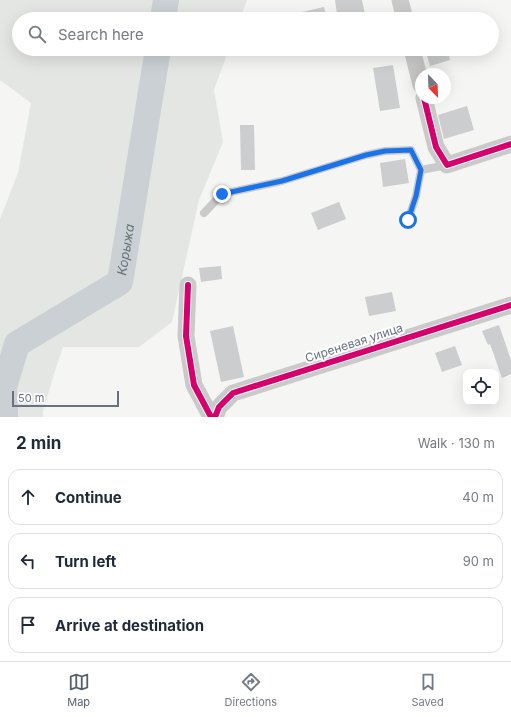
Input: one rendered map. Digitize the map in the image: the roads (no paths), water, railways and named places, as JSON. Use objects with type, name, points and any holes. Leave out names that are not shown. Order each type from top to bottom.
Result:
[{"type":"street","points":[[400,0],[403,12]]},
{"type":"street","points":[[414,56],[417,68]]},
{"type":"street","points":[[425,104],[436,147],[447,165],[511,144]]},
{"type":"street","points":[[188,285],[186,336],[194,385],[211,417]]},
{"type":"street","name":"Сиреневая улица","points":[[215,417],[219,407],[233,393],[511,305]]},
{"type":"lane","points":[[204,213],[222,194],[282,181],[366,155],[385,151],[411,150],[421,170],[416,196],[408,220]]},
{"type":"lane","points":[[421,170],[447,165]]},
{"type":"waterway","name":"Корыжа","points":[[164,12],[166,0]]},
{"type":"waterway","name":"Корыжа","points":[[5,417],[4,387],[17,344],[120,282],[157,56]]}]
